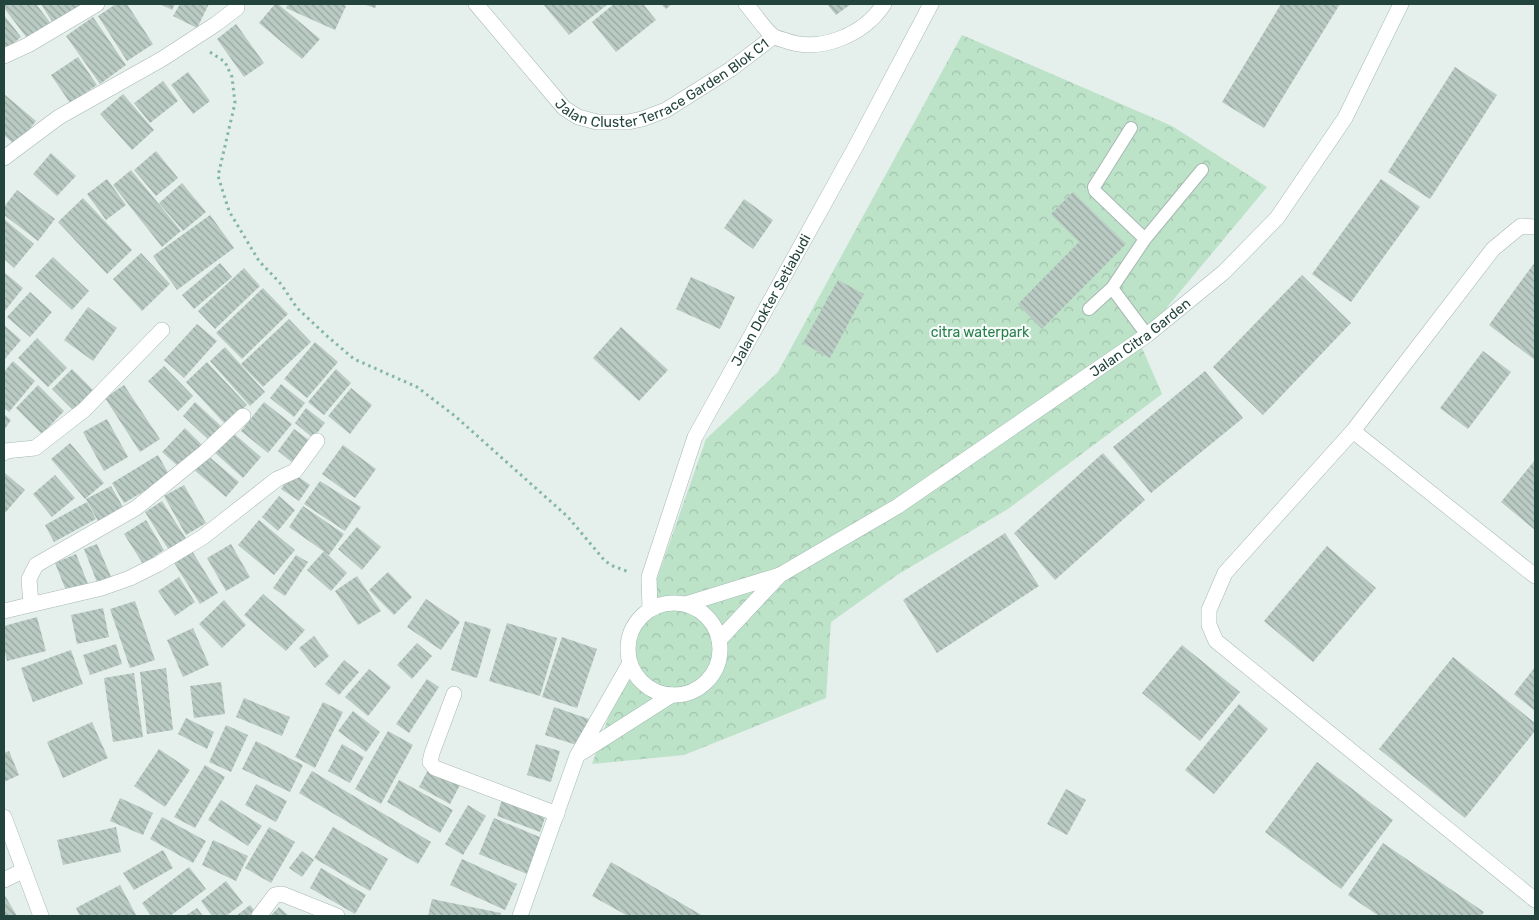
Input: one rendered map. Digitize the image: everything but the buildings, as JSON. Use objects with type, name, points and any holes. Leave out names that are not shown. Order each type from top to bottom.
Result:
[{"type":"street","points":[[4,56],[28,46],[97,4]]},
{"type":"street","name":"Jalan Cluster Terrace Garden Blok C1","points":[[476,4],[564,108],[578,117],[597,122],[628,122],[666,110],[731,69],[773,36]]},
{"type":"street","points":[[746,4],[773,36],[792,44],[813,45],[839,39],[856,31],[880,11],[884,4]]},
{"type":"street","name":"Jalan Dokter Setiabudi","points":[[650,610],[649,577],[695,437],[856,146],[931,4]]},
{"type":"street","name":"Jalan Citra Garden","points":[[686,604],[780,575],[898,506],[1147,336],[1224,272],[1277,218],[1345,118],[1401,4]]},
{"type":"street","points":[[4,158],[59,117],[162,59],[237,8]]},
{"type":"street","points":[[1535,227],[1521,226],[1493,249],[1353,431],[1225,573],[1209,610],[1209,624],[1216,641],[1535,900]]},
{"type":"street","points":[[4,453],[6,451],[34,448],[84,410],[162,330]]},
{"type":"street","points":[[32,604],[29,579],[36,565],[136,508],[205,452],[243,416]]},
{"type":"street","points":[[1353,431],[1535,576]]},
{"type":"street","points":[[4,611],[102,588],[130,578],[158,564],[203,537],[277,479],[294,472],[317,441]]},
{"type":"street","name":"Jalan Citra Garden","points":[[719,640],[780,575]]},
{"type":"street","points":[[662,604],[686,604],[698,609],[714,627],[719,640],[720,654],[716,667],[708,679],[698,688],[686,693],[672,695],[658,692],[646,686],[637,676],[630,663],[628,650],[630,636],[640,617],[650,610],[662,604]]},
{"type":"street","points":[[520,916],[577,756],[630,663]]},
{"type":"street","points":[[454,694],[432,753],[430,762],[435,768],[557,814]]},
{"type":"street","points":[[577,756],[672,695]]},
{"type":"street","points":[[4,817],[41,916]]},
{"type":"street","points":[[4,880],[24,870]]},
{"type":"street","points":[[259,916],[275,895],[282,894],[337,916]]},
{"type":"lane","points":[[1131,128],[1094,187],[1095,191],[1145,239]]},
{"type":"lane","points":[[1089,309],[1112,288],[1145,239],[1202,170]]},
{"type":"lane","points":[[1112,288],[1147,336]]},
{"type":"path","points":[[191,41],[225,62],[232,77],[235,104],[218,176],[228,211],[259,262],[281,284],[297,308],[326,336],[354,359],[417,387],[455,416],[568,517],[604,561],[622,570],[649,577]]},
{"type":"green space","name":"citra waterpark","points":[[962,35],[1172,126],[1267,187],[1139,341],[1162,394],[1008,509],[897,575],[831,622],[826,698],[684,755],[592,764],[706,439],[778,372]]}]
